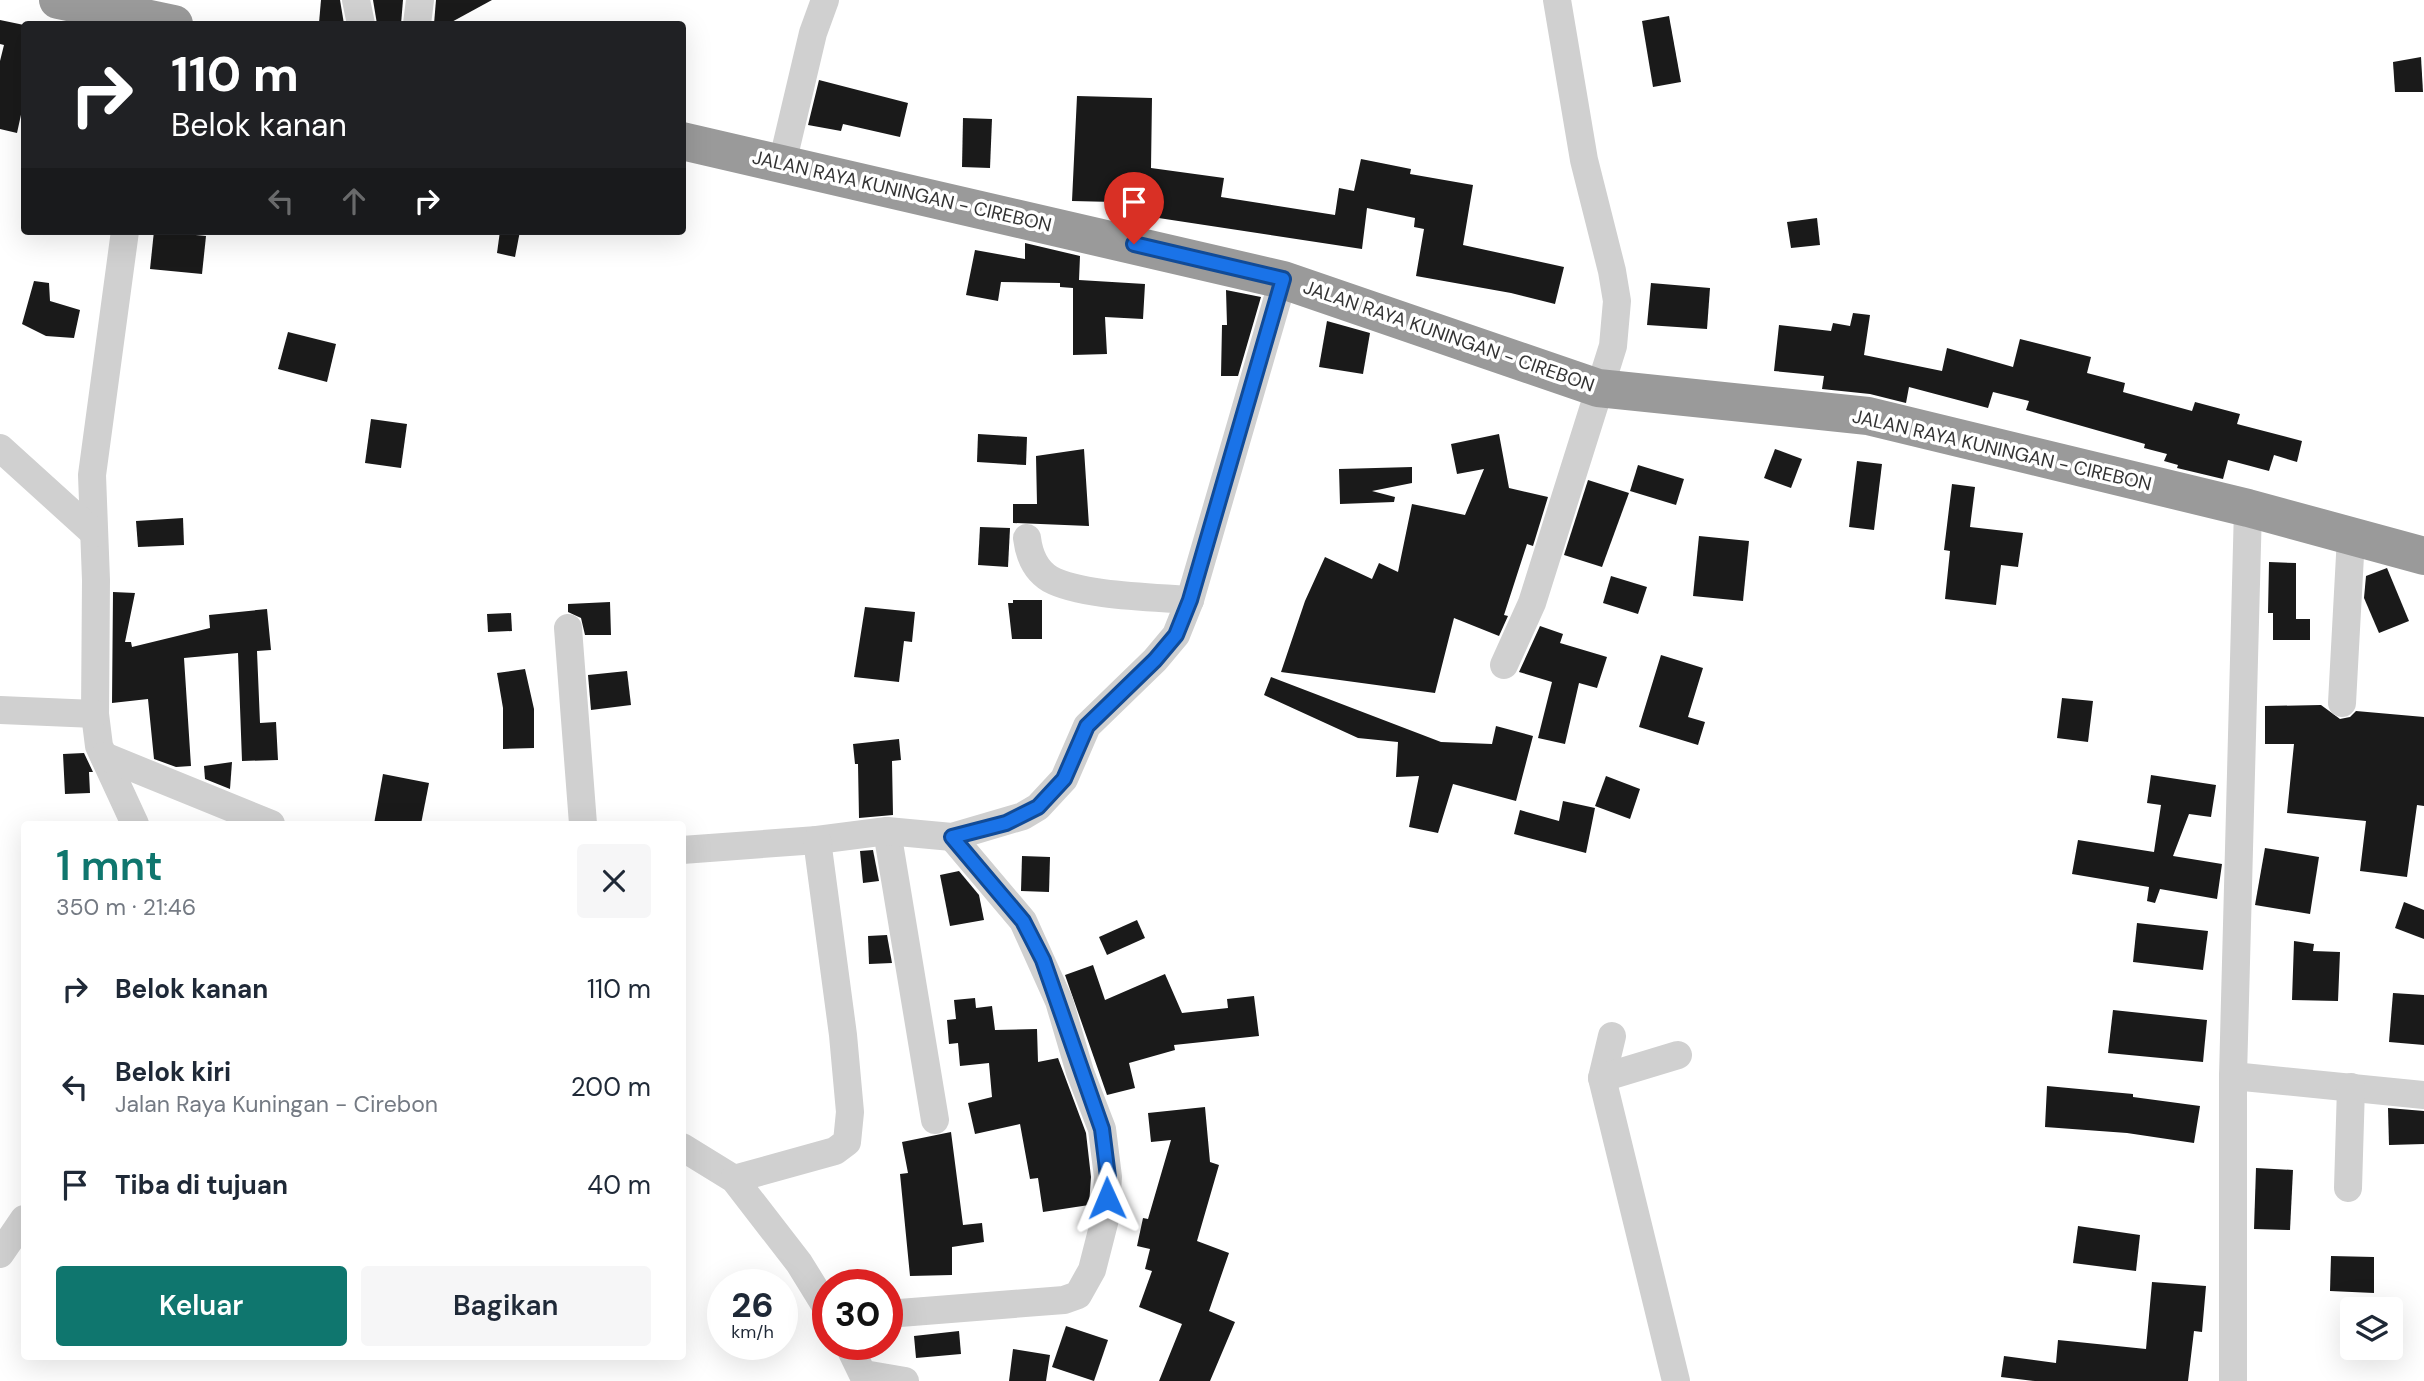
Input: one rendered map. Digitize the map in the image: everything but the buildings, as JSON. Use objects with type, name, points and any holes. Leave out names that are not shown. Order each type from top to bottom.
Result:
[{"type":"highway","points":[[58,0],[157,17]]},
{"type":"highway","name":"JALAN RAYA KUNINGAN - CIREBON","points":[[686,142],[1283,279],[1598,388],[1868,416],[2248,508],[2424,556]]},
{"type":"street","points":[[356,0],[360,21]]},
{"type":"street","points":[[417,21],[420,0]]},
{"type":"street","points":[[782,164],[813,33],[825,0]]},
{"type":"street","points":[[1504,665],[1532,603],[1613,346],[1617,300],[1600,213],[1584,160],[1557,0]]},
{"type":"street","points":[[124,235],[92,475],[95,714],[99,746],[134,821]]},
{"type":"street","points":[[686,850],[817,840],[887,831],[952,837],[1006,823],[1038,807],[1064,779],[1087,726],[1155,660],[1176,635],[1190,600],[1283,279]]},
{"type":"street","points":[[0,448],[94,533]]},
{"type":"street","points":[[2233,1381],[2234,1076],[2248,508]]},
{"type":"street","points":[[2342,703],[2351,537]]},
{"type":"street","points":[[1027,538],[1035,564],[1050,579],[1086,589],[1190,600]]},
{"type":"street","points":[[568,628],[582,820]]},
{"type":"street","points":[[0,710],[95,714]]},
{"type":"street","points":[[104,755],[264,821]]},
{"type":"street","points":[[887,831],[935,1120]]},
{"type":"street","points":[[903,1313],[1065,1300],[1079,1295],[1092,1270],[1105,1219],[1108,1177],[1102,1129],[1080,1072],[1059,1000],[1023,921],[952,837]]},
{"type":"street","points":[[734,1179],[835,1151],[844,1146],[849,1133],[844,1035],[817,840]]},
{"type":"street","points":[[1612,1036],[1602,1077],[1676,1381]]},
{"type":"street","points":[[1602,1077],[1678,1055]]},
{"type":"street","points":[[2234,1076],[2424,1095]]},
{"type":"street","points":[[2348,1188],[2351,1087]]},
{"type":"street","points":[[686,1149],[734,1179],[799,1263],[812,1284]]},
{"type":"street","points":[[0,1254],[21,1223]]},
{"type":"street","points":[[856,1360],[865,1378],[905,1381]]},
{"type":"route","points":[[1107,1198],[1108,1177],[1102,1129],[1043,960],[1023,921],[952,837],[1006,823],[1038,807],[1064,779],[1087,726],[1155,660],[1176,635],[1190,600],[1283,279],[1134,244]]}]
